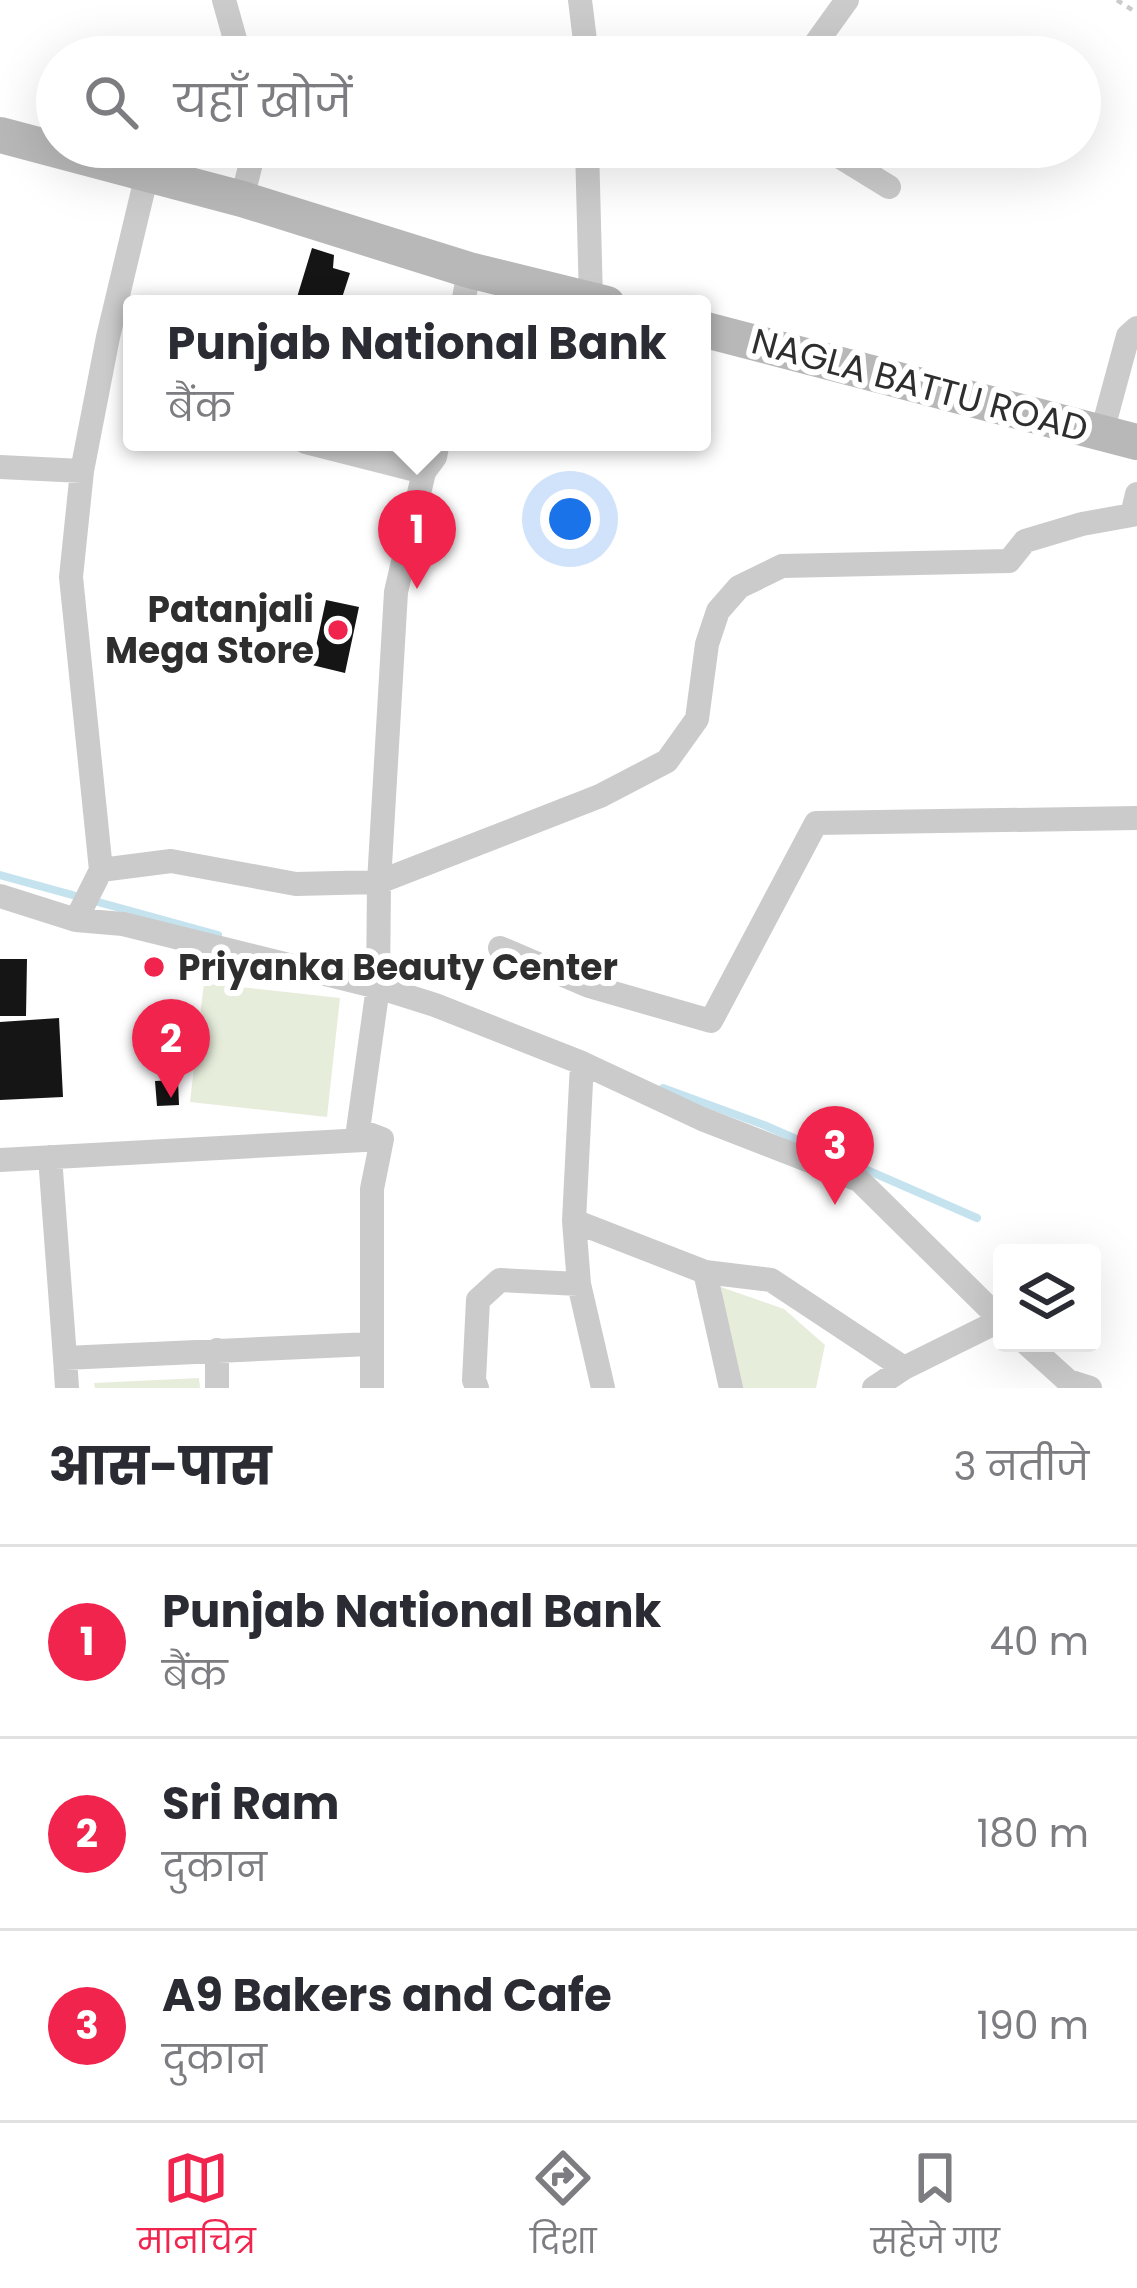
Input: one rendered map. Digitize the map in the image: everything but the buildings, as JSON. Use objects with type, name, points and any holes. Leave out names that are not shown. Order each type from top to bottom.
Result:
[{"type":"street","points":[[224,0],[234,36]]},
{"type":"street","points":[[580,0],[584,36]]},
{"type":"street","points":[[821,36],[847,0]]},
{"type":"street","points":[[0,135],[36,145]]},
{"type":"street","points":[[124,168],[242,199],[466,287],[537,295]]},
{"type":"street","points":[[242,199],[250,168]]},
{"type":"street","points":[[589,168],[598,295]]},
{"type":"street","points":[[858,168],[890,188]]},
{"type":"street","points":[[76,920],[100,870],[70,577],[82,471],[147,174]]},
{"type":"street","points":[[1120,437],[1128,336],[1137,328]]},
{"type":"street","name":"NAGLA BATTU ROAD","points":[[711,330],[1120,437]]},
{"type":"street","points":[[341,451],[424,472]]},
{"type":"street","points":[[382,1139],[358,1130],[378,979],[396,592],[424,472],[436,451]]},
{"type":"street","points":[[0,467],[82,471]]},
{"type":"street","points":[[100,870],[171,861],[296,884],[379,882],[600,796],[668,761],[697,719],[706,644],[718,611],[739,586],[782,566],[1009,561],[1025,541],[1132,515],[1137,494]]},
{"type":"street","points":[[500,948],[589,986],[711,1022],[816,823],[1137,818]]},
{"type":"street","points":[[0,896],[76,920],[123,924],[378,979],[582,1063],[702,1119],[860,1180],[993,1312]]},
{"type":"street","points":[[582,1063],[574,1221],[578,1283],[603,1388]]},
{"type":"street","points":[[0,1160],[382,1139]]},
{"type":"street","points":[[372,1388],[372,1189],[382,1139]]},
{"type":"street","points":[[50,1157],[67,1388]]},
{"type":"street","points":[[574,1221],[705,1272],[771,1280],[904,1368]]},
{"type":"street","points":[[705,1272],[730,1388]]},
{"type":"street","points":[[477,1388],[478,1300],[500,1280],[578,1283]]},
{"type":"street","points":[[874,1388],[993,1324]]},
{"type":"street","points":[[65,1358],[370,1344]]},
{"type":"street","points":[[217,1388],[218,1350]]},
{"type":"street","points":[[1036,1352],[1067,1381],[1090,1388]]},
{"type":"path","points":[[1117,0],[1137,14]]},
{"type":"green space","points":[[204,983],[340,998],[327,1117],[190,1102]]},
{"type":"green space","points":[[721,1287],[784,1309],[825,1345],[816,1388],[731,1388]]},
{"type":"green space","points":[[199,1378],[200,1388],[95,1388],[94,1383]]},
{"type":"waterway","points":[[0,875],[218,935]]},
{"type":"waterway","points":[[663,1088],[764,1125],[977,1218]]},
{"type":"place","name":"Punjab National Bank","points":[[417,589]]},
{"type":"place","name":"Patanjali Mega Store","points":[[338,630]]},
{"type":"place","name":"Priyanka Beauty Center","points":[[154,967]]},
{"type":"place","name":"Sri Ram","points":[[171,1098]]},
{"type":"place","name":"A9 Bakers and Cafe","points":[[835,1205]]}]
